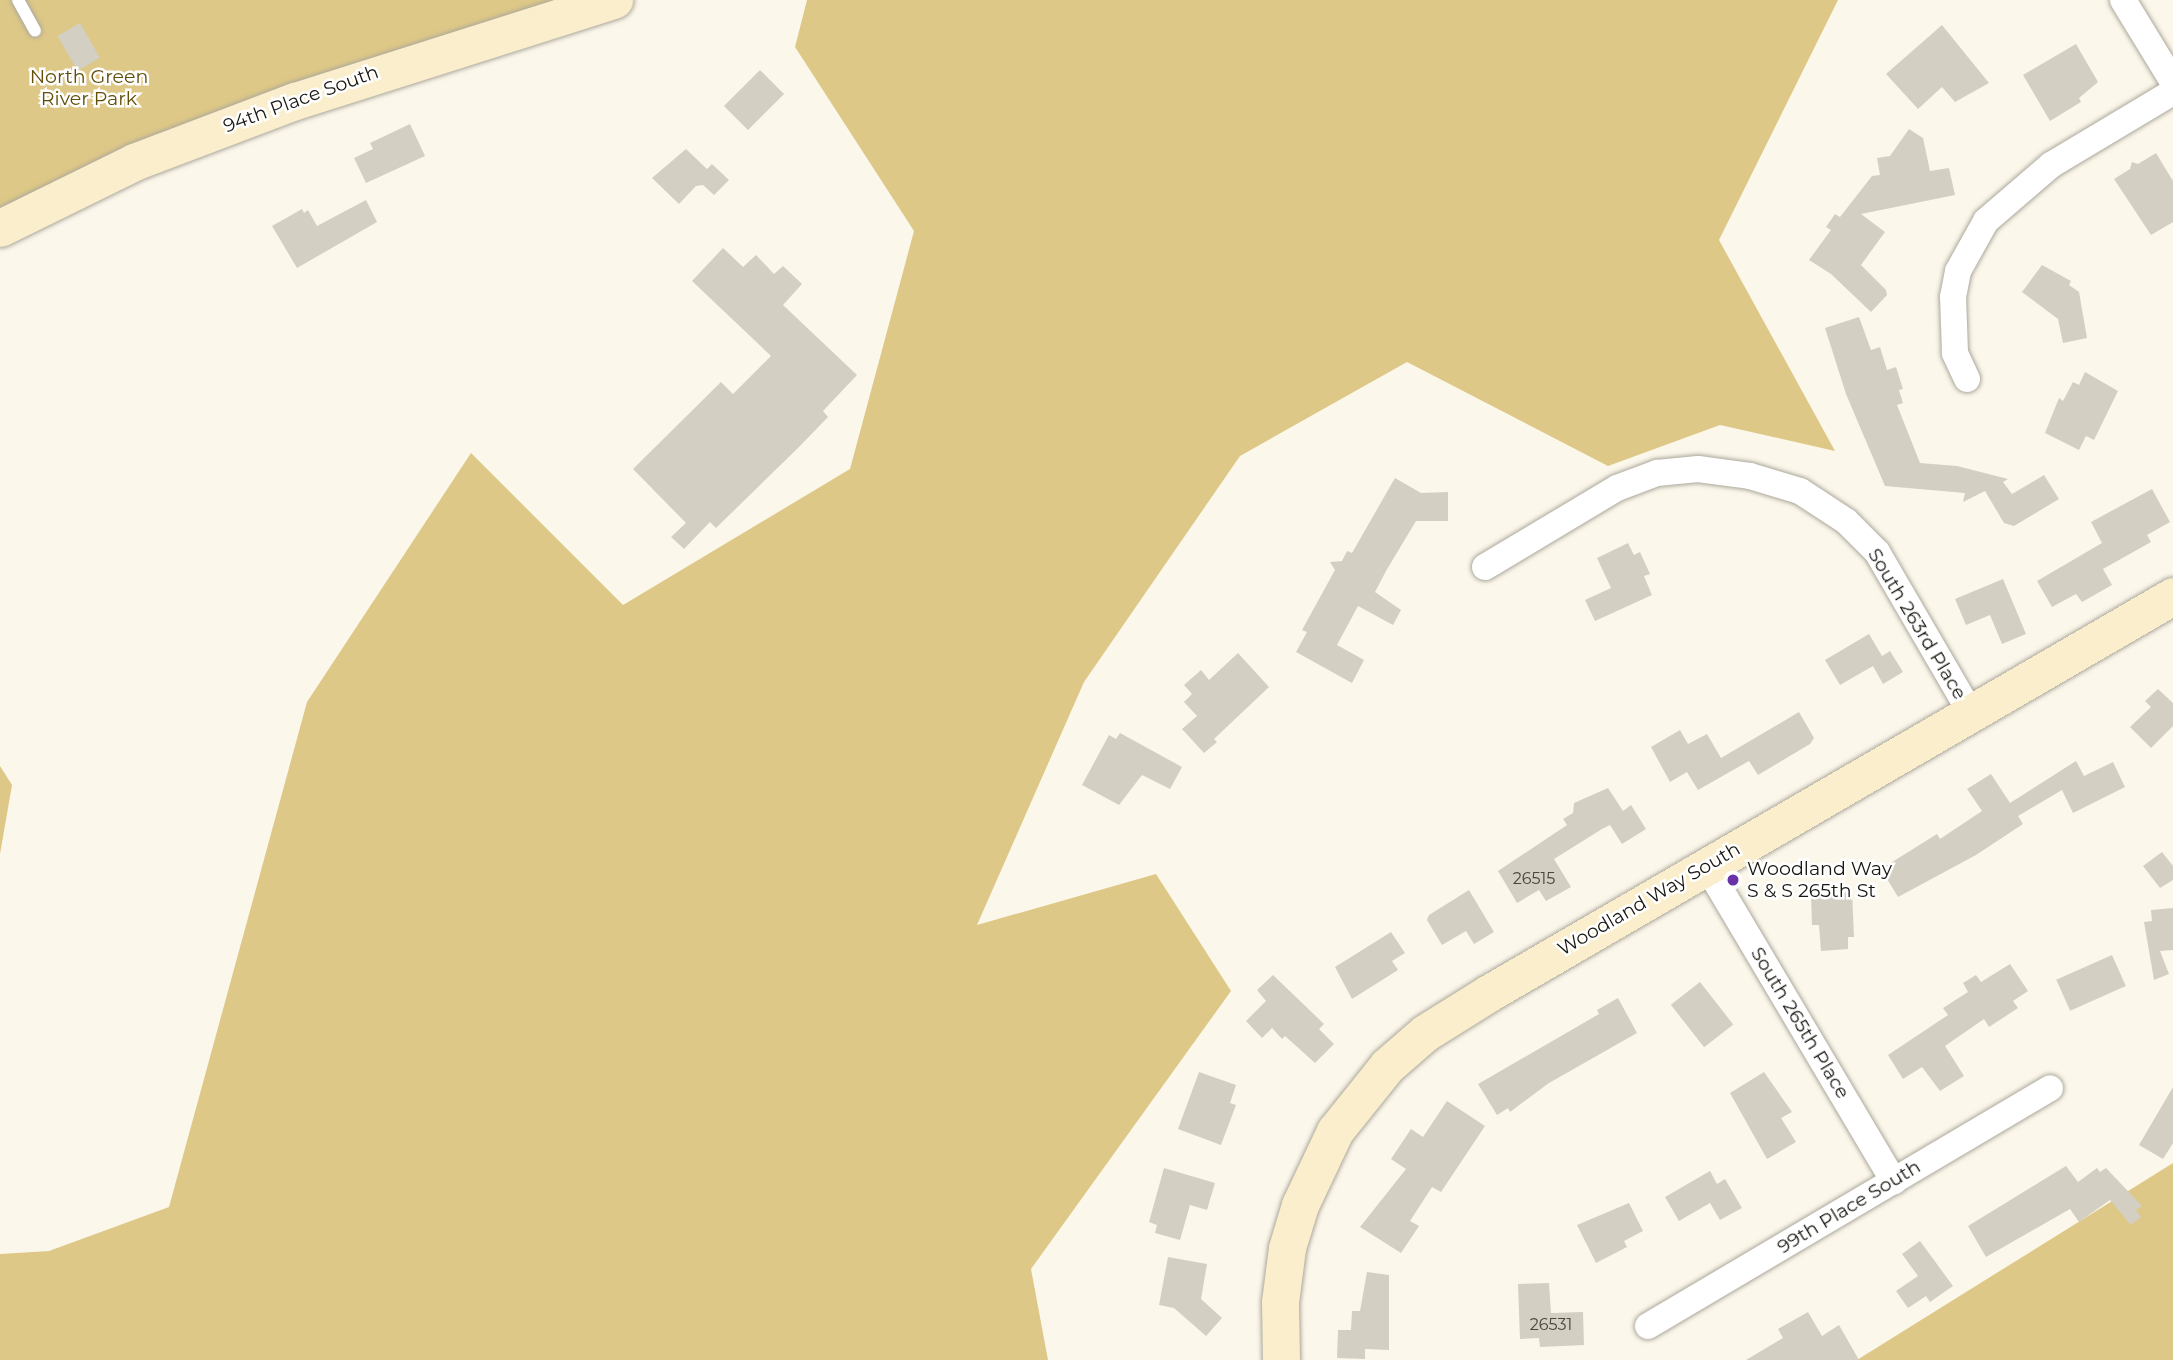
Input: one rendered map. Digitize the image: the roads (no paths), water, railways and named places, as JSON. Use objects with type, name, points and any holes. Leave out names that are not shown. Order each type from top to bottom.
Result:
[{"type":"street","name":"94th Place South","points":[[0,228],[134,162],[295,101],[614,0]]},
{"type":"street","points":[[2123,0],[2173,82]]},
{"type":"street","points":[[1967,379],[1955,353],[1952,297],[1958,271],[1986,221],[2051,165],[2173,92]]},
{"type":"street","name":"South 263rd Place","points":[[1485,567],[1616,488],[1657,473],[1698,469],[1750,476],[1800,491],[1846,521],[1877,552],[1972,715]]},
{"type":"street","name":"Woodland Way South","points":[[1281,1360],[1280,1302],[1287,1248],[1316,1164],[1348,1112],[1387,1066],[1452,1015],[2173,596]]},
{"type":"street","name":"South 265th Place","points":[[1706,865],[1894,1181]]},
{"type":"street","name":"99th Place South","points":[[1648,1326],[2050,1088]]},
{"type":"lane","points":[[18,0],[35,31]]},
{"type":"place","name":"Woodland Way S & S 265th St","points":[[1733,880]]},
{"type":"park label","name":"North Green River Park","points":[[89,88]]}]
